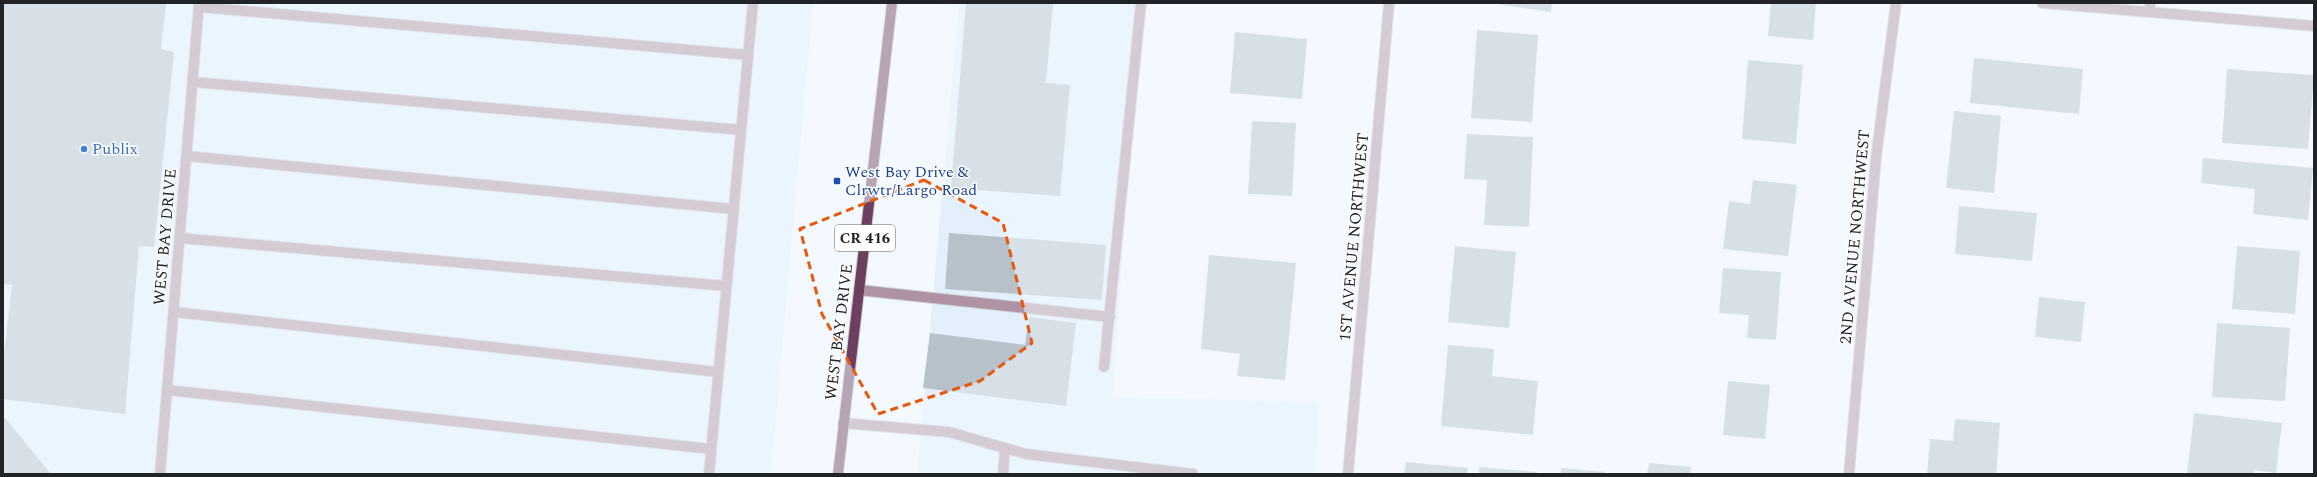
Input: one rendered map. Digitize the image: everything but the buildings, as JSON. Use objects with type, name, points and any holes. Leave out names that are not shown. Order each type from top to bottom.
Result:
[{"type":"main road","name":"WEST BAY DRIVE","points":[[838,474],[892,3]]},
{"type":"street","points":[[709,474],[753,3]]},
{"type":"street","points":[[1104,367],[1141,3]]},
{"type":"street","name":"1ST AVENUE NORTHWEST","points":[[1348,474],[1390,3]]},
{"type":"street","name":"2ND AVENUE NORTHWEST","points":[[1849,474],[1876,158],[1896,3]]},
{"type":"street","points":[[2042,3],[2149,8],[2314,26]]},
{"type":"street","points":[[199,5],[748,55]]},
{"type":"street","name":"WEST BAY DRIVE","points":[[160,474],[199,5]]},
{"type":"street","points":[[193,82],[741,130]]},
{"type":"street","points":[[187,156],[733,209]]},
{"type":"street","points":[[180,238],[726,286]]},
{"type":"street","points":[[858,290],[1110,317]]},
{"type":"street","points":[[174,312],[718,372]]},
{"type":"street","points":[[167,390],[711,449]]},
{"type":"street","points":[[843,423],[949,432],[1026,454],[1193,474]]},
{"type":"street","points":[[1003,474],[1005,448]]},
{"type":"highlighted area","points":[[924,180],[1003,223],[1032,343],[980,381],[878,414],[822,314],[800,229]]},
{"type":"shaded area","points":[[3,3],[813,3],[771,474],[3,474]]},
{"type":"shaded area","points":[[959,3],[1139,3],[1113,397],[1318,402],[1317,474],[917,474]]},
{"type":"place","name":"Publix","points":[[84,149]]},
{"type":"place","name":"West Bay Drive & Clrwtr/Largo Road","points":[[837,181]]}]
